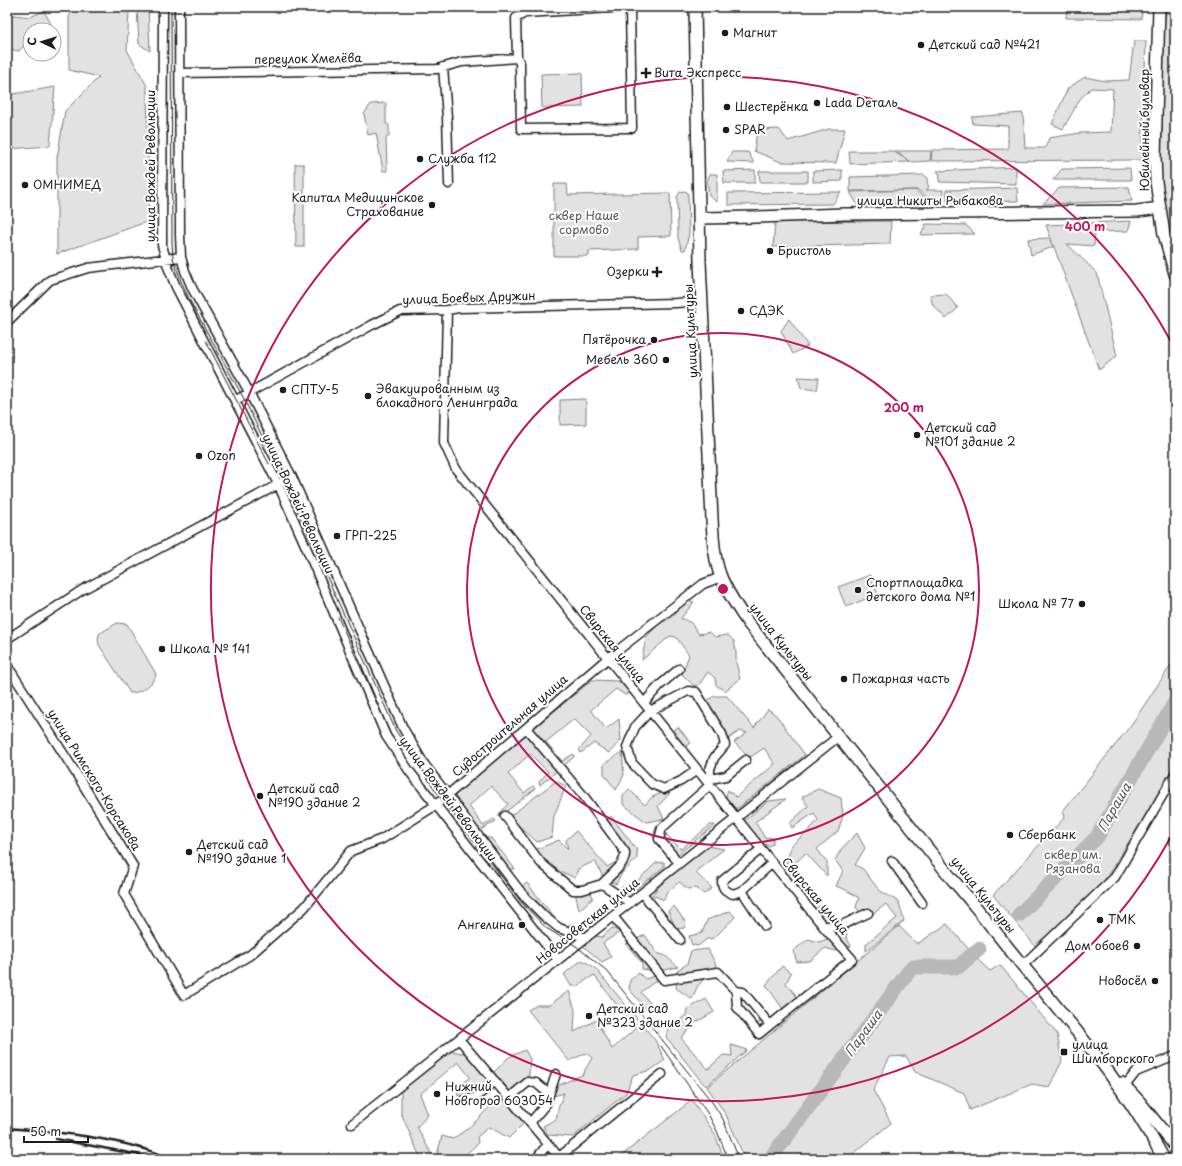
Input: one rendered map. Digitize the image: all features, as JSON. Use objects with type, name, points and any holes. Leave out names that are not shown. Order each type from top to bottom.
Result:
[{"type":"main road","name":"улица Культуры","points":[[694,7],[702,300],[712,528],[716,559],[721,577],[734,603],[748,623],[1071,1023],[1108,1071],[1149,1133],[1164,1159]]},
{"type":"main road","name":"Юбилейный бульвар","points":[[1160,7],[1155,156],[1156,182],[1164,234],[1175,274]]},
{"type":"main road","name":"улица Никиты Рыбакова","points":[[700,218],[845,214],[1137,212],[1160,208]]},
{"type":"main road","name":"улица Культуры","points":[[1108,1071],[1125,1086],[1160,1126],[1175,1146]]},
{"type":"street","name":"улица Вождей Революции","points":[[163,7],[162,245],[170,274],[278,484],[309,553],[386,736],[410,772],[558,960]]},
{"type":"street","name":"улица Вождей Революции","points":[[179,7],[181,257],[192,288],[250,392],[292,477],[403,728],[424,764],[523,895],[544,917],[559,928],[586,938]]},
{"type":"street","points":[[630,7],[632,128],[521,129],[520,63],[517,58],[516,18],[525,13],[630,7]]},
{"type":"street","name":"переулок Хмелёва","points":[[180,73],[440,68],[462,62],[517,58]]},
{"type":"street","points":[[440,68],[447,117],[449,184]]},
{"type":"street","points":[[7,322],[50,280],[88,268],[181,257]]},
{"type":"street","name":"улица Боевых Дружин","points":[[236,400],[400,311],[447,310],[459,308],[676,303],[702,300]]},
{"type":"street","name":"Свирская улица","points":[[447,310],[444,443],[456,469],[650,711],[698,770],[710,782],[736,818],[772,863],[852,959],[770,1025]]},
{"type":"street","points":[[7,639],[82,590],[292,477]]},
{"type":"street","name":"Судостроительная улица","points":[[184,995],[250,955],[304,908],[351,851],[382,839],[436,805],[608,658],[703,584],[721,577]]},
{"type":"street","name":"улица Римского-Корсакова","points":[[7,665],[80,778],[133,866],[124,894],[184,995]]},
{"type":"street","points":[[644,703],[659,686],[679,669]]},
{"type":"street","points":[[698,770],[681,781],[664,789],[652,784],[632,763],[627,747],[635,727],[650,711],[688,691],[696,692],[722,734],[725,745],[714,758],[710,769],[710,782]]},
{"type":"street","points":[[505,816],[541,863],[573,890],[582,890],[602,884],[622,864],[626,857],[625,852],[583,795],[526,728]]},
{"type":"street","name":"Новосоветская улица","points":[[352,1124],[839,736]]},
{"type":"street","points":[[679,863],[660,839],[662,828],[710,782],[726,776],[746,760]]},
{"type":"street","points":[[1023,965],[1115,877],[1175,774]]},
{"type":"street","points":[[761,849],[722,881],[722,886],[725,890],[733,894],[742,891],[772,863]]},
{"type":"street","points":[[892,862],[922,903]]},
{"type":"street","points":[[602,884],[630,903]]},
{"type":"street","points":[[742,891],[765,926]]},
{"type":"street","points":[[642,893],[680,940]]},
{"type":"street","points":[[823,926],[840,926],[868,913]]},
{"type":"street","points":[[613,916],[664,980],[718,972],[736,991],[738,1007],[759,1034],[770,1025],[743,992],[736,991]]},
{"type":"street","points":[[459,1039],[558,1157],[662,1074]]},
{"type":"street","points":[[1125,1086],[1136,1072],[1175,1056]]},
{"type":"street","points":[[530,1123],[546,1104],[556,1074]]},
{"type":"street","points":[[465,1100],[476,1097],[495,1081]]},
{"type":"street","points":[[509,1098],[528,1082],[536,1083],[549,1094]]},
{"type":"street","points":[[536,1159],[548,1144]]},
{"type":"green space","points":[[74,7],[148,7],[150,51],[139,44],[137,8],[129,10],[127,50],[147,86],[149,221],[57,254],[57,158],[65,111],[99,77],[69,70],[69,17]]},
{"type":"green space","points":[[1067,7],[1143,7],[1141,19],[1066,18]]},
{"type":"green space","points":[[1167,7],[1175,7],[1175,251],[1168,226],[1161,178],[1164,28]]},
{"type":"green space","points":[[44,11],[50,22],[22,22],[22,48],[19,51],[7,49],[7,14],[30,17]]},
{"type":"green space","points":[[1134,41],[1146,41],[1142,160],[931,161],[932,150],[1008,149],[1008,126],[973,124],[972,117],[1023,113],[1025,148],[1045,148],[1049,138],[1080,133],[1111,132],[1113,89],[1091,88],[1080,99],[1063,129],[1052,124],[1068,88],[1085,77],[1105,81],[1129,80]]},
{"type":"green space","points":[[582,73],[583,107],[542,108],[541,74]]},
{"type":"green space","points":[[55,87],[50,146],[7,149],[7,95]]},
{"type":"green space","points":[[386,103],[386,124],[389,125],[389,137],[386,137],[387,171],[383,171],[376,133],[368,135],[364,114],[371,104]]},
{"type":"green space","points":[[779,129],[788,141],[829,129],[845,129],[836,163],[781,162],[754,151],[757,130]]},
{"type":"green space","points":[[849,151],[893,151],[910,162],[850,164]]},
{"type":"green space","points":[[895,151],[931,151],[930,161],[911,162]]},
{"type":"green space","points":[[732,152],[748,152],[754,163],[727,162]]},
{"type":"green space","points":[[295,164],[304,164],[304,247],[296,247]]},
{"type":"green space","points":[[1016,167],[1016,184],[939,182],[940,175],[937,171]]},
{"type":"green space","points":[[1130,168],[1131,180],[1053,180],[1062,169]]},
{"type":"green space","points":[[755,170],[755,183],[724,183],[723,171]]},
{"type":"green space","points":[[842,170],[842,181],[813,182],[813,171]]},
{"type":"green space","points":[[759,171],[808,171],[808,182],[760,182]]},
{"type":"green space","points":[[710,174],[717,174],[717,202],[709,196],[707,181]]},
{"type":"green space","points":[[924,175],[928,178],[927,183],[929,187],[926,190],[943,190],[942,202],[932,202],[918,190],[850,191],[850,177]]},
{"type":"green space","name":"сквер Наше сормово","points":[[554,184],[567,184],[568,195],[670,193],[671,236],[638,237],[638,249],[589,251],[589,256],[554,256]]},
{"type":"green space","points":[[1129,187],[1132,201],[1043,204],[1059,188]]},
{"type":"green space","points":[[1017,188],[1018,201],[947,202],[946,190]]},
{"type":"green space","points":[[915,190],[931,203],[857,204],[850,192]]},
{"type":"green space","points":[[685,191],[688,193],[689,234],[685,250],[682,250],[678,238],[677,197],[680,192]]},
{"type":"green space","points":[[841,192],[833,204],[728,205],[728,193]]},
{"type":"green space","points":[[891,221],[890,244],[773,247],[775,222]]},
{"type":"green space","points":[[1131,221],[1128,231],[1095,232],[1094,246],[1067,244],[1097,273],[1117,356],[1099,370],[1046,225]]},
{"type":"green space","points":[[926,224],[966,225],[975,234],[921,235]]},
{"type":"green space","points":[[1049,238],[1053,247],[1031,255],[1028,239]]},
{"type":"green space","points":[[946,294],[958,308],[946,319],[933,305],[930,295]]},
{"type":"green space","points":[[789,319],[808,346],[793,354],[781,331]]},
{"type":"green space","points":[[798,377],[819,378],[817,390],[801,388]]},
{"type":"green space","points":[[586,399],[586,424],[560,425],[560,400]]},
{"type":"green space","name":"Спортплощадка детского дома №1","points":[[870,575],[878,594],[846,607],[838,587]]},
{"type":"green space","points":[[688,601],[694,602],[681,618],[691,623],[699,634],[710,632],[715,637],[728,635],[734,641],[736,662],[740,679],[725,691],[716,685],[715,678],[708,672],[698,686],[693,685],[682,674],[689,655],[676,637],[670,636],[642,660],[646,637],[659,624],[672,617],[683,604]]},
{"type":"green space","points":[[117,623],[127,624],[156,674],[150,684],[138,692],[130,693],[99,645],[99,634]]},
{"type":"green space","name":"сквер им. Рязанова","points":[[1175,659],[1175,764],[1145,816],[1102,884],[1089,898],[1035,946],[993,895],[1065,817],[1063,811],[1131,725]]},
{"type":"green space","points":[[592,680],[618,681],[631,692],[625,695],[616,689],[591,710],[606,729],[619,719],[621,740],[609,753],[594,743],[581,753],[579,750],[591,736],[574,719],[546,742],[562,761],[573,754],[574,757],[540,785],[539,782],[548,772],[530,754],[508,774],[524,793],[533,786],[535,789],[499,817],[499,814],[508,804],[491,786],[469,806],[483,826],[494,819],[496,821],[479,831],[452,796]]},
{"type":"green space","points":[[714,696],[727,696],[754,728],[768,709],[776,715],[805,755],[738,808],[733,808],[725,798],[728,790],[736,797],[775,764],[764,748],[749,758],[734,742],[747,733],[740,731],[725,741],[717,733],[717,723],[707,701]]},
{"type":"green space","points":[[678,727],[691,743],[683,749],[670,733]]},
{"type":"green space","points":[[622,752],[624,775],[616,790],[604,774],[604,764]]},
{"type":"green space","points":[[556,781],[566,786],[554,816],[552,837],[537,842],[510,816]]},
{"type":"green space","points":[[629,789],[645,805],[652,797],[667,791],[670,793],[658,806],[664,819],[646,822],[623,804],[623,796]]},
{"type":"green space","points":[[818,789],[841,798],[843,816],[838,831],[817,849],[827,862],[827,876],[806,853],[791,867],[800,880],[798,891],[784,873],[791,846],[818,820],[814,813],[792,828],[790,823],[808,806],[802,797]]},
{"type":"green space","points":[[786,799],[755,822],[765,838],[771,837],[773,839],[773,844],[768,846],[763,843],[744,821],[768,801]]},
{"type":"green space","points":[[611,816],[637,850],[637,859],[622,873],[616,884],[603,877],[595,861],[578,869],[575,878],[562,872],[546,874],[536,862],[535,850],[559,840],[568,849],[566,840],[576,831],[607,867],[619,862],[621,853],[605,821]]},
{"type":"green space","points":[[662,822],[666,834],[681,849],[710,825],[715,825],[676,856],[667,853],[653,837],[656,827]]},
{"type":"green space","points":[[857,833],[865,848],[855,865],[863,869],[879,890],[899,902],[904,921],[866,951],[866,944],[897,918],[886,904],[865,920],[856,907],[859,898],[836,886],[843,871],[835,860],[842,848]]},
{"type":"green space","points":[[483,838],[491,838],[515,869],[506,869]]},
{"type":"green space","points":[[707,846],[724,849],[695,872],[712,888],[704,894],[696,888],[688,889],[679,882],[666,893],[664,900],[652,895],[661,884]]},
{"type":"green space","points":[[664,862],[664,867],[630,894],[621,887],[632,886],[656,863]]},
{"type":"green space","points":[[527,883],[562,927],[572,924],[580,929],[604,910],[608,912],[574,937],[561,932],[520,887]]},
{"type":"green space","points":[[575,892],[591,892],[593,898],[579,910]]},
{"type":"green space","points":[[674,906],[686,923],[684,928],[676,929],[668,911]]},
{"type":"green space","points":[[819,906],[828,911],[829,923],[848,926],[846,937],[851,946],[836,951],[825,948],[810,961],[797,962],[793,951],[808,939],[819,942],[827,939],[814,911]]},
{"type":"green space","points":[[730,911],[735,917],[714,938],[707,939],[698,946],[692,945],[689,936],[702,933],[707,920]]},
{"type":"green space","points":[[947,924],[972,953],[957,966],[911,966],[769,1159],[745,1159],[726,1115],[707,1087],[899,926],[917,944]]},
{"type":"green space","points":[[612,928],[620,932],[603,943],[611,957],[602,962],[583,946],[595,936],[602,937]]},
{"type":"green space","points":[[645,935],[657,953],[666,956],[678,967],[660,970],[642,969],[642,963],[626,944]]},
{"type":"green space","points":[[708,949],[716,965],[697,987],[692,999],[676,988],[677,971],[687,964],[691,951]]},
{"type":"green space","points":[[974,956],[990,971],[1000,965],[1057,1034],[1062,1061],[1049,1087],[1032,1084],[970,1110],[964,1093],[915,1072],[906,1056],[890,1057],[873,1090],[891,1123],[847,1159],[772,1159],[912,968],[958,968]]},
{"type":"green space","points":[[582,960],[594,967],[655,1040],[665,1060],[651,1070],[633,1075],[626,1093],[573,1137],[548,1135],[543,1126],[556,1119],[559,1105],[564,1093],[547,1098],[543,1092],[584,1074],[592,1058],[586,1053],[569,1061],[528,1010],[537,1005],[549,1005],[569,991],[575,1010],[574,1032],[596,1020],[612,1049],[635,1029],[594,975],[577,986],[571,986],[564,974]]},
{"type":"green space","points":[[782,966],[791,973],[786,983],[799,999],[820,982],[827,984],[759,1040],[755,1033],[757,1023],[771,1018],[783,1009],[766,985]]},
{"type":"green space","points":[[639,973],[645,979],[655,976],[657,980],[641,992],[654,1008],[647,1010],[629,989],[630,980]]},
{"type":"green space","points":[[706,999],[714,1012],[695,1023],[681,1038],[708,1069],[723,1055],[732,1056],[731,1045],[747,1050],[706,1086],[666,1037],[668,1029],[686,1015],[687,1009]]},
{"type":"green space","points":[[525,1050],[530,1059],[529,1075],[510,1091],[498,1081],[493,1073],[509,1057]]},
{"type":"green space","points":[[451,1051],[468,1054],[485,1075],[488,1085],[473,1096],[458,1096],[457,1089],[470,1077],[458,1062],[420,1094],[428,1115],[417,1127],[434,1159],[420,1157],[401,1113],[401,1091]]},
{"type":"green space","points":[[506,1099],[525,1122],[509,1138],[489,1127],[477,1137],[478,1143],[461,1159],[436,1159],[442,1136],[453,1139],[473,1124],[493,1104]]},
{"type":"green space","points":[[692,1100],[715,1134],[724,1159],[617,1159]]},
{"type":"waterway","name":"Параша","points":[[1019,915],[1097,837],[1175,702]]},
{"type":"waterway","name":"Параша","points":[[770,1159],[912,967],[958,967],[979,949]]},
{"type":"tram line","points":[[171,7],[173,258],[190,301],[243,397],[284,481],[396,731],[442,800],[522,903],[546,928],[576,946],[607,971],[712,1102],[723,1119],[739,1159]]},
{"type":"tram line","points":[[206,341],[269,464]]},
{"type":"tram line","points":[[338,617],[391,735],[401,749]]},
{"type":"tram line","points":[[661,1046],[708,1114],[717,1131],[728,1159]]},
{"type":"railway","points":[[7,1128],[57,1132],[109,1140],[145,1149],[173,1159]]},
{"type":"railway","points":[[56,1139],[154,1159]]},
{"type":"place","name":"Магнит","points":[[725,33]]},
{"type":"place","name":"Детский сад №421","points":[[921,45]]},
{"type":"place","name":"Вита Экспресс","points":[[646,73]]},
{"type":"place","name":"Lada Dеталь","points":[[817,103]]},
{"type":"place","name":"Шестерёнка","points":[[727,107]]},
{"type":"place","name":"SPAR","points":[[726,130]]},
{"type":"place","name":"Служба 112","points":[[420,159]]},
{"type":"place","name":"ОМНИМЕД","points":[[25,185]]},
{"type":"place","name":"Капитал Медицинское Страхование","points":[[432,205]]},
{"type":"place","name":"Бристоль","points":[[770,251]]},
{"type":"place","name":"Озерки","points":[[657,272]]},
{"type":"place","name":"СДЭК","points":[[741,311]]},
{"type":"place","name":"Пятёрочка","points":[[654,340]]},
{"type":"place","name":"Мебель 360","points":[[666,360]]},
{"type":"place","name":"СПТУ-5","points":[[283,390]]},
{"type":"place","name":"Эвакуированным из блокадного Ленинграда","points":[[368,396]]},
{"type":"place","name":"Детский сад №101 здание 2","points":[[917,435]]},
{"type":"place","name":"Ozon","points":[[199,456]]},
{"type":"place","name":"ГРП-225","points":[[337,536]]},
{"type":"place","name":"Спортплощадка детского дома №1","points":[[858,590]]},
{"type":"place","name":"Школа № 77","points":[[1082,604]]},
{"type":"place","name":"Школа № 141","points":[[162,649]]},
{"type":"place","name":"Пожарная часть","points":[[844,679]]},
{"type":"place","name":"Детский сад №190 здание 2","points":[[260,796]]},
{"type":"place","name":"Сбербанк","points":[[1010,835]]},
{"type":"place","name":"Детский сад №190 здание 1","points":[[189,852]]},
{"type":"place","name":"ТМК","points":[[1100,920]]},
{"type":"place","name":"Ангелина","points":[[522,925]]},
{"type":"place","name":"Дом обоев","points":[[1137,946]]},
{"type":"place","name":"Новосёл","points":[[1155,981]]},
{"type":"place","name":"Детский сад №323 здание 2","points":[[589,1016]]},
{"type":"place","name":"улица Шимборского","points":[[1064,1052]]},
{"type":"place","name":"Нижний Новгород 603054","points":[[437,1094]]}]
